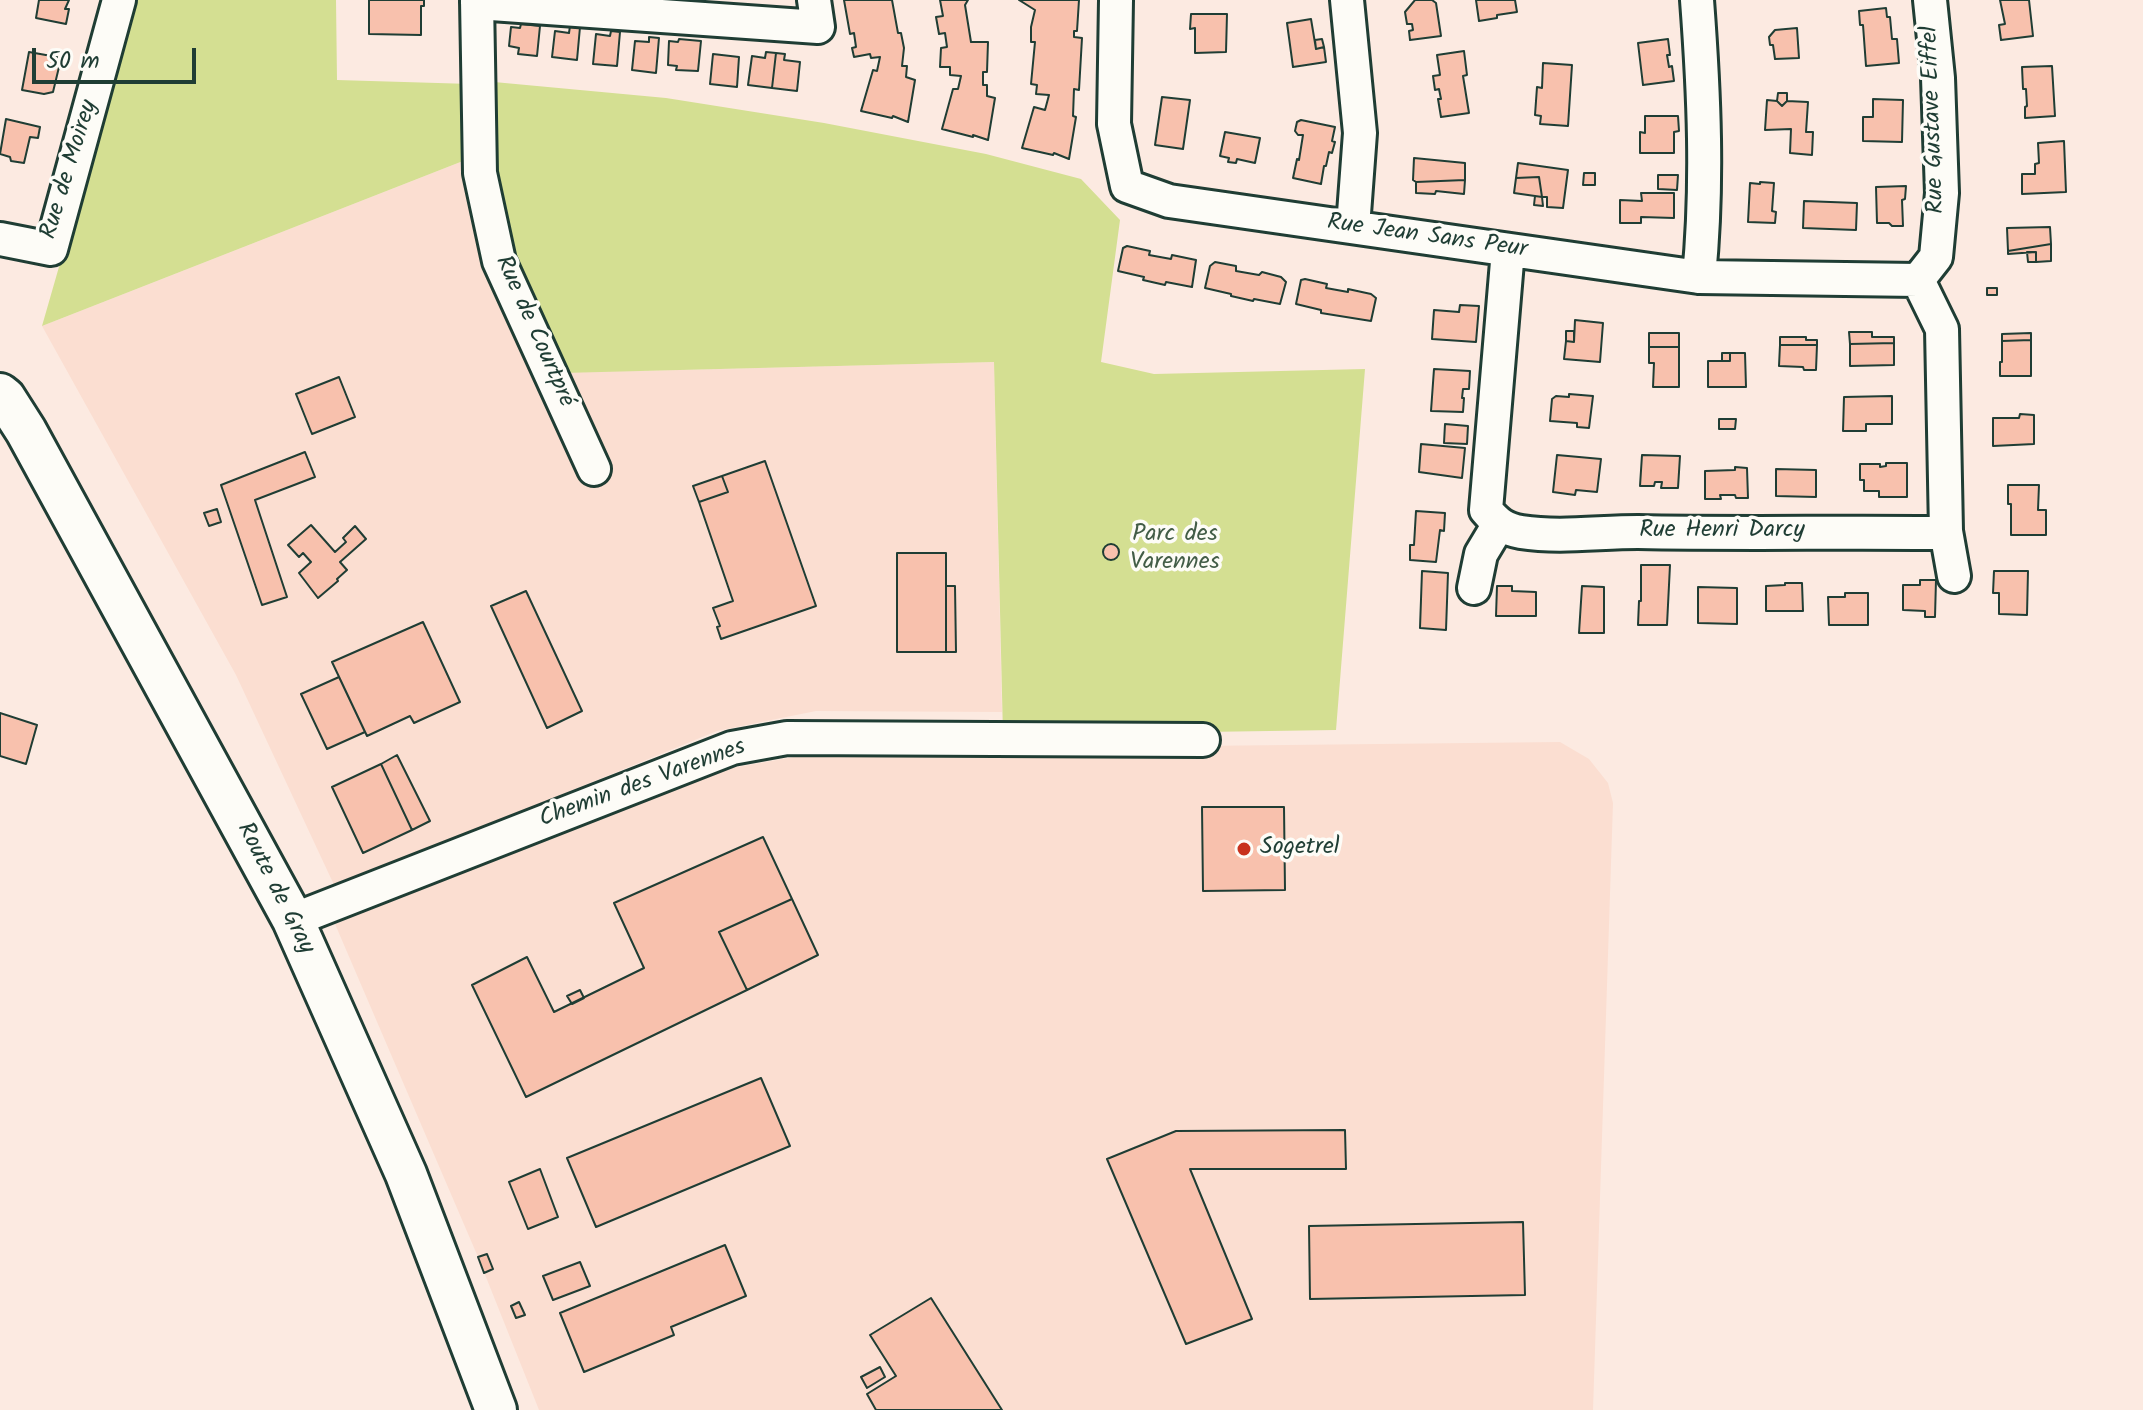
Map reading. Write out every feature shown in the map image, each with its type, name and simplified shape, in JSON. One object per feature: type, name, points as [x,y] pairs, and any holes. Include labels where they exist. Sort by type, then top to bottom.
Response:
[{"type":"main road","name":"Route de Gray","points":[[0,394],[26,431],[293,920],[406,1174],[496,1410]]},
{"type":"street","name":"Rue de Moirey","points":[[0,239],[51,249],[119,0]]},
{"type":"street","points":[[477,1],[587,5],[818,27],[814,0]]},
{"type":"street","name":"Rue Jean Sans Peur","points":[[1116,0],[1114,124],[1127,186],[1169,201],[1699,277],[1918,280]]},
{"type":"street","points":[[1347,0],[1360,133],[1353,227]]},
{"type":"street","points":[[1697,0],[1704,96],[1699,277]]},
{"type":"street","name":"Rue Gustave Eiffel","points":[[1918,280],[1936,257],[1942,193],[1938,78],[1930,0]]},
{"type":"street","name":"Rue de Courtpré","points":[[477,1],[480,173],[499,261],[594,469]]},
{"type":"street","points":[[1474,588],[1481,554],[1499,524],[1486,510],[1508,250]]},
{"type":"street","points":[[1918,280],[1942,329],[1946,531],[1954,576]]},
{"type":"street","name":"Rue Henri Darcy","points":[[1499,524],[1520,532],[1569,535],[1946,531]]},
{"type":"street","name":"Chemin des Varennes","points":[[293,920],[732,748],[787,738],[1203,740]]},
{"type":"shaded area","points":[[463,161],[466,182],[637,371],[994,362],[1002,712],[816,711],[717,731],[335,887],[236,675],[42,326]]},
{"type":"shaded area","points":[[1560,742],[1589,759],[1608,783],[1613,803],[1593,1410],[539,1410],[478,1257],[335,924],[721,770],[833,750]]},
{"type":"green space","name":"Parc des Varennes","points":[[131,0],[336,0],[337,80],[494,82],[666,98],[824,123],[986,154],[1081,179],[1120,220],[1101,362],[1154,374],[1365,369],[1336,730],[1003,735],[994,362],[562,373],[510,259],[486,160],[463,161],[42,326],[96,138]]},
{"type":"building","points":[[39,0],[69,0],[65,9],[69,9],[66,24],[36,18]]},
{"type":"building","points":[[369,0],[424,0],[424,6],[421,6],[421,35],[369,34]]},
{"type":"building","points":[[844,0],[892,0],[904,48],[902,66],[907,66],[906,77],[915,80],[908,122],[893,116],[861,111],[880,57],[871,58],[870,54],[854,57],[854,33],[850,34]]},
{"type":"building","points":[[940,0],[968,0],[965,5],[971,42],[988,42],[987,72],[983,72],[983,85],[987,85],[987,96],[995,98],[988,140],[942,129],[953,89],[958,89],[961,76],[950,75],[950,67],[940,67],[941,48],[947,47],[945,33],[939,34],[936,17],[943,16]]},
{"type":"building","points":[[1019,0],[1079,0],[1074,37],[1082,38],[1079,90],[1074,89],[1073,116],[1076,117],[1069,159],[1054,153],[1022,148],[1034,107],[1045,110],[1049,95],[1036,94],[1037,85],[1031,84],[1035,42],[1031,42],[1031,27],[1035,10]]},
{"type":"building","points":[[1415,0],[1432,0],[1436,3],[1441,36],[1410,40],[1412,24],[1407,24],[1405,12]]},
{"type":"building","points":[[1476,0],[1515,0],[1517,12],[1479,21]]},
{"type":"building","points":[[2000,0],[2029,0],[2033,36],[2001,40],[1999,25],[2005,24]]},
{"type":"building","points":[[1886,8],[1892,39],[1897,39],[1899,63],[1866,66],[1859,11]]},
{"type":"building","points":[[1191,14],[1227,14],[1226,52],[1195,53],[1195,28],[1190,29]]},
{"type":"building","points":[[1311,19],[1316,49],[1324,47],[1326,62],[1293,67],[1287,23]]},
{"type":"building","points":[[521,24],[540,26],[537,56],[518,54],[519,48],[509,46],[511,27],[520,28]]},
{"type":"building","points":[[570,26],[580,27],[577,60],[552,57],[555,31],[569,33]]},
{"type":"building","points":[[1797,28],[1799,58],[1775,59],[1769,37],[1775,30]]},
{"type":"building","points":[[611,31],[620,32],[617,66],[593,64],[596,34],[610,36]]},
{"type":"building","points":[[649,37],[659,38],[656,73],[632,70],[635,41],[649,42]]},
{"type":"building","points":[[679,39],[701,41],[698,71],[676,70],[677,66],[668,65],[669,41],[678,42]]},
{"type":"building","points":[[1322,39],[1324,47],[1316,49],[1315,40]]},
{"type":"building","points":[[1668,39],[1670,55],[1667,55],[1674,81],[1643,85],[1638,43]]},
{"type":"building","points":[[1464,51],[1467,75],[1463,76],[1469,113],[1441,117],[1438,99],[1441,99],[1439,89],[1435,90],[1433,76],[1440,75],[1437,55]]},
{"type":"building","points":[[29,52],[57,57],[56,66],[59,67],[53,92],[44,94],[22,90]]},
{"type":"building","points":[[766,52],[776,53],[772,88],[748,85],[752,56],[765,58]]},
{"type":"building","points":[[776,53],[785,54],[784,60],[800,62],[797,91],[772,88]]},
{"type":"building","points":[[713,54],[739,57],[737,87],[710,84]]},
{"type":"building","points":[[1543,63],[1572,65],[1568,126],[1540,124],[1541,116],[1535,115],[1537,87],[1542,88]]},
{"type":"building","points":[[2052,66],[2055,116],[2025,118],[2026,89],[2023,89],[2022,67]]},
{"type":"building","points":[[1778,93],[1787,93],[1787,101],[1782,106],[1777,101]]},
{"type":"building","points":[[1162,97],[1190,100],[1183,149],[1155,145]]},
{"type":"building","points":[[1873,99],[1903,100],[1902,142],[1863,141],[1863,117],[1873,117]]},
{"type":"building","points":[[1767,100],[1777,101],[1782,106],[1787,101],[1808,102],[1806,132],[1813,132],[1812,155],[1790,153],[1791,129],[1765,130]]},
{"type":"building","points":[[1645,116],[1678,116],[1679,131],[1674,132],[1674,153],[1640,153],[1640,132],[1645,133]]},
{"type":"building","points":[[6,119],[40,127],[38,138],[30,137],[24,163],[11,161],[10,157],[0,154]]},
{"type":"building","points":[[1301,120],[1335,127],[1332,141],[1335,142],[1324,166],[1321,184],[1293,178],[1303,135],[1295,131],[1297,122]]},
{"type":"building","points":[[1225,132],[1260,138],[1255,163],[1237,159],[1236,163],[1228,162],[1229,158],[1220,156]]},
{"type":"building","points":[[2064,141],[2066,192],[2022,194],[2022,174],[2035,174],[2035,164],[2039,163],[2038,143]]},
{"type":"building","points":[[1414,158],[1465,163],[1465,180],[1416,182],[1413,180]]},
{"type":"building","points":[[1518,163],[1568,170],[1563,208],[1547,207],[1547,197],[1542,197],[1539,177],[1516,178]]},
{"type":"building","points":[[1584,173],[1595,173],[1595,185],[1583,185]]},
{"type":"building","points":[[1658,175],[1678,175],[1677,190],[1658,189]]},
{"type":"building","points":[[1539,177],[1542,197],[1514,193],[1516,178]]},
{"type":"building","points":[[1465,180],[1464,194],[1436,191],[1435,194],[1416,193],[1416,182]]},
{"type":"building","points":[[1750,183],[1774,183],[1772,211],[1776,212],[1775,223],[1748,222]]},
{"type":"building","points":[[1906,186],[1905,199],[1902,200],[1903,226],[1877,223],[1876,187]]},
{"type":"building","points":[[1641,193],[1674,193],[1674,218],[1641,217],[1641,223],[1620,223],[1620,200],[1642,201]]},
{"type":"building","points":[[1535,196],[1542,197],[1543,206],[1534,205]]},
{"type":"building","points":[[1804,201],[1857,203],[1856,230],[1803,228]]},
{"type":"building","points":[[2050,227],[2051,244],[2008,251],[2007,228]]},
{"type":"building","points":[[2051,244],[2051,261],[2036,262],[2036,252],[2008,254],[2008,251]]},
{"type":"building","points":[[1127,246],[1150,251],[1149,255],[1171,259],[1172,255],[1196,260],[1192,287],[1166,282],[1165,285],[1118,271],[1123,248]]},
{"type":"building","points":[[2027,252],[2036,252],[2036,262],[2028,262]]},
{"type":"building","points":[[1215,262],[1236,266],[1236,271],[1259,275],[1262,272],[1281,277],[1286,282],[1280,304],[1253,301],[1205,288],[1210,266]]},
{"type":"building","points":[[1301,280],[1327,284],[1326,288],[1371,294],[1376,298],[1371,321],[1321,313],[1321,310],[1296,304]]},
{"type":"building","points":[[1987,288],[1997,288],[1997,295],[1987,295]]},
{"type":"building","points":[[1460,305],[1479,306],[1476,342],[1432,339],[1434,310],[1459,312]]},
{"type":"building","points":[[1575,320],[1603,323],[1600,362],[1564,359],[1566,341],[1574,342]]},
{"type":"building","points":[[1566,331],[1574,331],[1574,342],[1566,341]]},
{"type":"building","points":[[1849,332],[1872,332],[1872,337],[1894,337],[1894,343],[1850,344]]},
{"type":"building","points":[[1649,333],[1679,333],[1679,347],[1649,347]]},
{"type":"building","points":[[2031,333],[2031,340],[2002,341],[2002,334]]},
{"type":"building","points":[[1780,337],[1806,337],[1806,340],[1817,340],[1817,345],[1780,345]]},
{"type":"building","points":[[2031,340],[2031,376],[2000,376],[2002,341]]},
{"type":"building","points":[[1894,343],[1894,365],[1850,366],[1850,344]]},
{"type":"building","points":[[1780,345],[1817,345],[1816,370],[1779,366]]},
{"type":"building","points":[[1649,347],[1679,347],[1679,387],[1653,387],[1654,363],[1649,363]]},
{"type":"building","points":[[1722,353],[1730,353],[1730,361],[1722,361]]},
{"type":"building","points":[[1730,353],[1745,353],[1746,387],[1708,387],[1708,361],[1730,361]]},
{"type":"building","points":[[1434,369],[1470,371],[1469,389],[1463,389],[1463,412],[1431,411]]},
{"type":"building","points":[[339,377],[355,417],[312,434],[296,394]]},
{"type":"building","points":[[1569,394],[1593,396],[1589,428],[1577,427],[1577,423],[1550,421],[1552,399],[1556,396],[1569,397]]},
{"type":"building","points":[[1892,396],[1892,424],[1866,424],[1866,431],[1843,431],[1844,397]]},
{"type":"building","points":[[2020,414],[2034,415],[2034,444],[1993,446],[1993,418],[2019,418]]},
{"type":"building","points":[[1719,419],[1736,419],[1735,429],[1719,429]]},
{"type":"building","points":[[1445,424],[1468,426],[1467,444],[1444,443]]},
{"type":"building","points":[[1421,444],[1465,448],[1462,478],[1419,472]]},
{"type":"building","points":[[305,452],[315,477],[255,500],[287,597],[262,605],[221,485]]},
{"type":"building","points":[[1557,455],[1601,459],[1597,492],[1576,490],[1575,495],[1553,492]]},
{"type":"building","points":[[1642,455],[1680,456],[1678,488],[1661,488],[1662,482],[1655,482],[1654,486],[1640,486]]},
{"type":"building","points":[[765,461],[816,606],[721,639],[713,608],[733,601],[699,502],[728,492],[722,476]]},
{"type":"building","points":[[1886,463],[1907,463],[1907,497],[1879,497],[1879,491],[1864,491],[1860,464],[1880,464],[1880,467],[1886,466]]},
{"type":"building","points":[[1735,467],[1747,468],[1748,498],[1720,495],[1721,499],[1705,499],[1705,471],[1735,470]]},
{"type":"building","points":[[1776,469],[1816,470],[1816,497],[1776,496]]},
{"type":"building","points":[[722,476],[728,492],[699,502],[693,486]]},
{"type":"building","points":[[2008,485],[2039,485],[2038,510],[2046,510],[2046,535],[2011,535]]},
{"type":"building","points":[[217,509],[221,522],[209,526],[204,513]]},
{"type":"building","points":[[1416,511],[1445,513],[1436,562],[1410,560]]},
{"type":"building","points":[[311,525],[335,552],[346,542],[343,538],[355,526],[366,539],[340,562],[347,570],[318,598],[299,573],[311,562],[303,553],[299,557],[288,545]]},
{"type":"building","points":[[1111,544],[1119,552],[1111,560],[1103,552]]},
{"type":"building","points":[[897,553],[946,553],[946,652],[897,652]]},
{"type":"building","points":[[1641,565],[1670,565],[1667,625],[1638,625]]},
{"type":"building","points":[[1422,571],[1448,573],[1446,630],[1420,628]]},
{"type":"building","points":[[1994,571],[2028,571],[2027,615],[1999,614],[1999,593],[1993,593]]},
{"type":"building","points":[[1920,580],[1936,580],[1935,617],[1925,617],[1925,611],[1903,610],[1903,585],[1920,585]]},
{"type":"building","points":[[1802,583],[1803,611],[1766,611],[1766,586]]},
{"type":"building","points":[[946,586],[955,586],[956,652],[946,652]]},
{"type":"building","points":[[1497,586],[1512,586],[1512,591],[1536,592],[1536,616],[1496,616]]},
{"type":"building","points":[[1582,586],[1604,587],[1604,633],[1579,633]]},
{"type":"building","points":[[1698,587],[1737,588],[1737,624],[1698,623]]},
{"type":"building","points":[[526,591],[582,711],[547,728],[491,606]]},
{"type":"building","points":[[1845,593],[1868,593],[1868,625],[1829,625],[1828,597],[1845,597]]},
{"type":"building","points":[[423,622],[460,702],[414,723],[410,716],[367,736],[332,662]]},
{"type":"building","points":[[339,677],[365,732],[327,749],[301,694]]},
{"type":"building","points":[[0,713],[37,725],[26,764],[0,756]]},
{"type":"building","points":[[397,755],[430,821],[412,830],[381,764]]},
{"type":"building","points":[[381,764],[412,830],[363,853],[332,787]]},
{"type":"building","name":"Sogetrel","points":[[1202,807],[1284,807],[1285,890],[1203,891]]},
{"type":"building","points":[[763,837],[792,899],[719,932],[747,990],[526,1097],[472,985],[527,957],[554,1012],[644,968],[614,903]]},
{"type":"building","points":[[792,899],[818,955],[747,990],[719,932]]},
{"type":"building","points":[[580,990],[584,998],[572,1004],[567,996]]},
{"type":"building","points":[[761,1078],[790,1146],[596,1227],[567,1158]]},
{"type":"building","points":[[1345,1130],[1346,1169],[1190,1169],[1252,1319],[1186,1344],[1107,1159],[1176,1131]]},
{"type":"building","points":[[540,1169],[558,1217],[528,1229],[509,1182]]},
{"type":"building","points":[[1523,1222],[1525,1295],[1310,1299],[1309,1226]]},
{"type":"building","points":[[725,1245],[746,1296],[671,1327],[674,1335],[584,1372],[560,1313]]},
{"type":"building","points":[[487,1254],[493,1269],[484,1273],[478,1257]]},
{"type":"building","points":[[580,1262],[590,1286],[553,1300],[543,1276]]},
{"type":"building","points":[[931,1298],[1002,1410],[876,1410],[867,1394],[896,1376],[870,1335]]},
{"type":"building","points":[[519,1302],[525,1315],[516,1318],[511,1306]]},
{"type":"building","points":[[880,1367],[885,1377],[867,1388],[861,1377]]},
{"type":"place","name":"Sogetrel","points":[[1244,849]]}]
